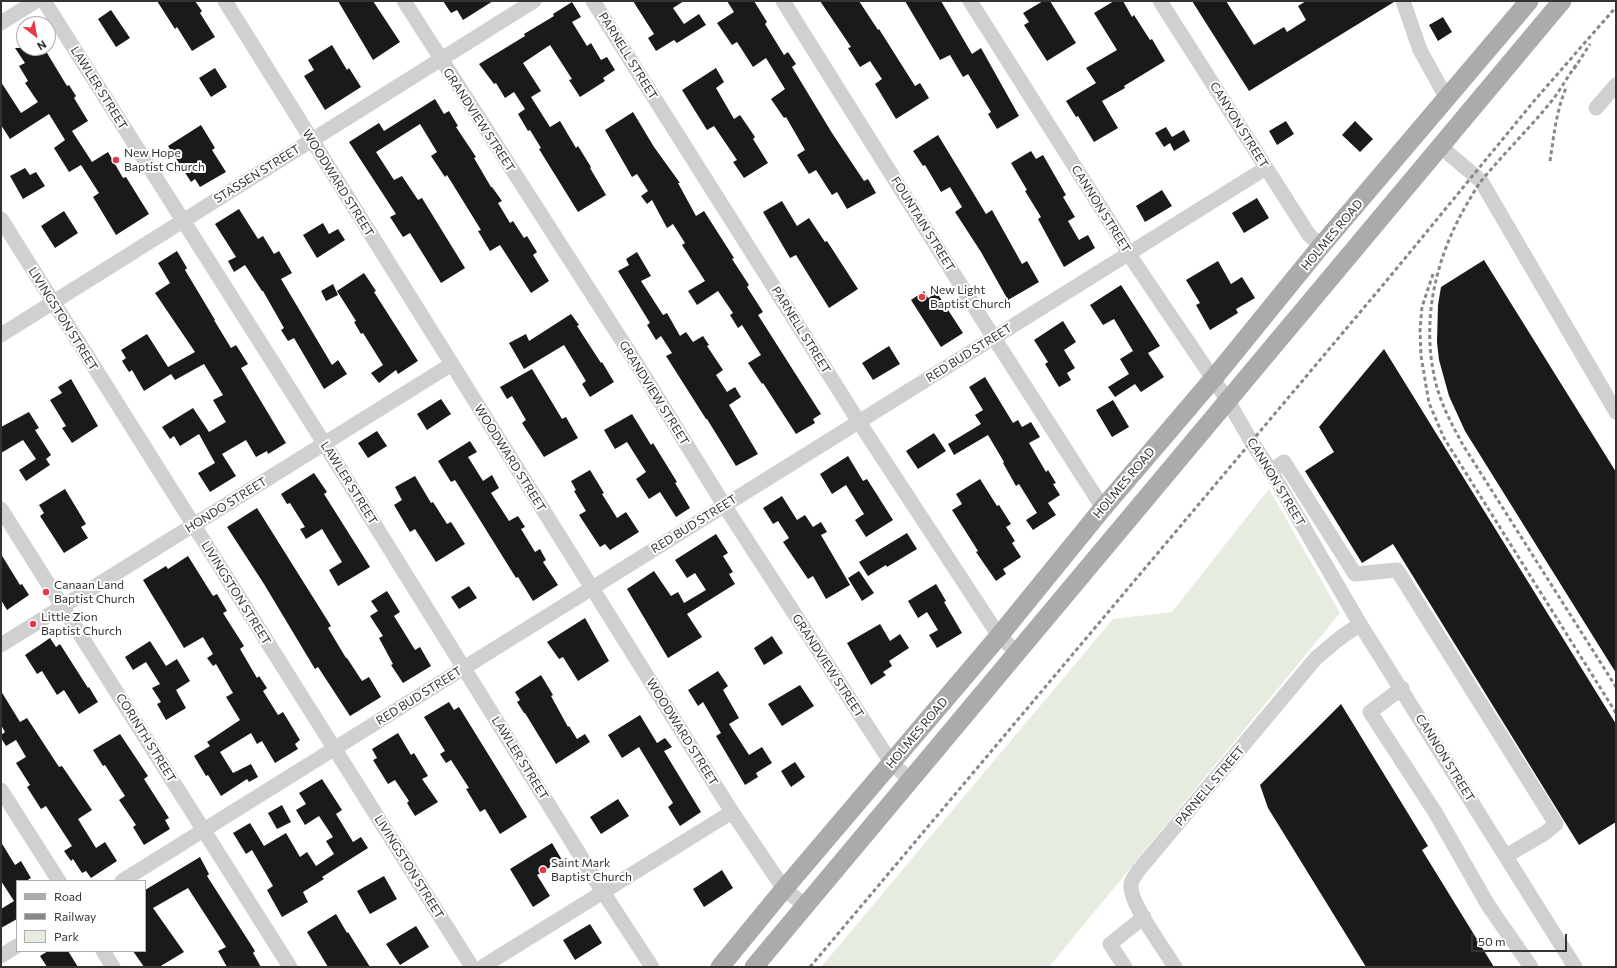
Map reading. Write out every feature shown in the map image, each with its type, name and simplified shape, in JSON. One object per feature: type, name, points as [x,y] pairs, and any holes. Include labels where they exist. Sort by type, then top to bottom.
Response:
[{"type":"main road","name":"HOLMES ROAD","points":[[720,967],[784,889],[892,764],[1103,508],[1529,1]]},
{"type":"main road","name":"HOLMES ROAD","points":[[754,967],[1441,147],[1559,2]]},
{"type":"main road","points":[[1441,147],[1447,99]]},
{"type":"street","points":[[1,23],[36,1]]},
{"type":"street","name":"LAWLER STREET","points":[[44,1],[324,443],[603,892],[652,967]]},
{"type":"street","name":"WOODWARD STREET","points":[[225,1],[732,812],[784,889],[805,905]]},
{"type":"street","name":"GRANDVIEW STREET","points":[[404,1],[635,361],[724,505],[892,764],[910,779]]},
{"type":"street","name":"STASSEN STREET","points":[[1,334],[534,1]]},
{"type":"street","name":"PARNELL STREET","points":[[593,1],[859,422],[999,636],[1017,652]]},
{"type":"street","name":"FOUNTAIN STREET","points":[[783,1],[987,327],[1103,508]]},
{"type":"street","name":"CANNON STREET","points":[[970,1],[1114,228],[1128,253],[1228,401],[1251,441],[1271,471],[1360,624],[1402,688],[1575,967]]},
{"type":"street","name":"CANYON STREET","points":[[1160,1],[1309,235],[1322,246]]},
{"type":"street","points":[[1404,1],[1420,50],[1447,99]]},
{"type":"street","points":[[1596,108],[1616,85]]},
{"type":"street","points":[[1441,147],[1481,181],[1616,412]]},
{"type":"street","name":"RED BUD STREET","points":[[124,880],[1266,168]]},
{"type":"street","name":"LIVINGSTON STREET","points":[[1,219],[472,967]]},
{"type":"street","name":"HONDO STREET","points":[[1,645],[452,364]]},
{"type":"street","points":[[1271,471],[1284,462],[1355,574],[1397,570],[1556,824],[1506,856]]},
{"type":"street","name":"CORINTH STREET","points":[[1,509],[290,967]]},
{"type":"street","name":"PARNELL STREET","points":[[1175,967],[1144,917],[1132,894],[1131,884],[1138,871],[1316,658],[1360,624]]},
{"type":"street","points":[[1402,688],[1370,712],[1435,812],[1488,905],[1531,967]]},
{"type":"street","points":[[1,790],[58,880]]},
{"type":"street","points":[[482,967],[732,812]]},
{"type":"street","points":[[1119,965],[1110,944],[1144,917]]},
{"type":"street","points":[[1,956],[16,947]]},
{"type":"street","points":[[104,952],[113,967]]},
{"type":"green space","points":[[1269,489],[1340,613],[1049,967],[821,967],[1113,619],[1172,612]]},
{"type":"building","points":[[157,1],[195,1],[202,11],[200,13],[215,37],[192,51],[177,27],[175,29]]},
{"type":"building","points":[[338,1],[373,1],[400,42],[373,60]]},
{"type":"building","points":[[443,1],[493,1],[463,20],[457,10],[451,13]]},
{"type":"building","points":[[633,1],[684,1],[673,8],[684,24],[699,14],[706,25],[677,43],[674,40],[656,51],[648,38],[654,34]]},
{"type":"building","points":[[727,1],[754,1],[767,22],[765,24],[784,55],[788,52],[796,64],[792,67],[832,133],[864,181],[868,179],[876,193],[847,209],[837,192],[832,195],[816,170],[809,174],[797,155],[805,150],[786,117],[784,118],[771,99],[785,89],[766,58],[753,67],[737,42],[732,45],[717,23],[734,12]]},
{"type":"building","points":[[820,1],[859,1],[878,30],[879,29],[915,86],[920,83],[929,98],[896,119],[875,84],[882,79],[870,61],[860,67],[848,48],[851,47]]},
{"type":"building","points":[[905,1],[941,1],[972,54],[981,48],[1019,116],[997,129],[988,114],[991,112],[968,74],[963,77],[950,55],[940,60]]},
{"type":"building","points":[[1043,1],[1050,1],[1076,43],[1047,61],[1024,25],[1029,22],[1023,13]]},
{"type":"building","points":[[1114,1],[1123,1],[1132,17],[1134,15],[1150,40],[1152,39],[1165,61],[1124,86],[1125,88],[1102,101],[1118,128],[1094,142],[1078,116],[1076,117],[1066,101],[1096,83],[1086,68],[1117,50],[1094,13]]},
{"type":"building","points":[[1192,1],[1226,1],[1254,45],[1284,27],[1287,32],[1306,20],[1298,6],[1306,1],[1394,2],[1249,91]]},
{"type":"building","points":[[572,2],[581,17],[572,22],[587,46],[591,43],[601,60],[607,57],[615,70],[603,78],[605,81],[580,97],[569,80],[572,79],[550,45],[523,63],[541,91],[531,97],[550,127],[560,121],[576,148],[578,146],[606,195],[578,212],[539,149],[541,148],[530,130],[528,131],[518,114],[525,109],[514,92],[505,98],[496,83],[494,84],[479,64],[525,36],[524,34],[554,16],[553,14]]},
{"type":"building","points":[[111,10],[130,38],[116,47],[98,19]]},
{"type":"building","points":[[1443,17],[1452,32],[1438,41],[1429,25]]},
{"type":"building","points":[[332,45],[347,70],[349,68],[361,87],[325,110],[304,76],[314,70],[308,60]]},
{"type":"building","points":[[20,56],[49,56],[67,86],[69,85],[76,96],[74,98],[88,121],[72,131],[92,162],[108,152],[123,178],[126,177],[149,214],[116,235],[93,197],[99,193],[81,165],[69,172],[54,148],[65,140],[49,114],[10,139],[1,125],[1,82],[21,113],[38,102],[25,83],[28,81],[19,66],[25,63]]},
{"type":"building","points":[[215,68],[227,87],[211,97],[199,78]]},
{"type":"building","points":[[716,68],[724,82],[716,88],[734,119],[740,115],[755,137],[753,139],[768,163],[744,178],[733,162],[737,160],[714,126],[707,130],[682,90]]},
{"type":"building","points":[[435,99],[444,114],[449,111],[458,126],[456,127],[476,157],[474,158],[491,187],[502,201],[498,203],[510,223],[513,221],[524,238],[527,236],[537,252],[533,255],[549,281],[531,293],[500,245],[490,251],[478,231],[481,230],[447,175],[445,177],[431,156],[437,152],[420,124],[376,152],[394,180],[402,176],[418,200],[422,198],[465,268],[441,283],[410,233],[403,237],[390,217],[396,214],[349,142],[379,123],[384,131]]},
{"type":"building","points":[[633,112],[654,147],[680,183],[678,183],[696,216],[704,211],[734,258],[732,259],[749,285],[747,287],[763,312],[758,315],[821,414],[813,419],[815,423],[796,434],[763,383],[762,384],[748,363],[761,355],[742,325],[738,328],[730,315],[733,313],[718,291],[697,305],[688,291],[705,281],[682,245],[685,243],[673,224],[667,228],[652,200],[647,204],[641,196],[648,191],[637,174],[632,177],[605,130]]},
{"type":"building","points":[[1286,121],[1294,134],[1277,145],[1269,131]]},
{"type":"building","points":[[1355,121],[1373,139],[1360,152],[1342,135]]},
{"type":"building","points":[[201,125],[215,148],[212,150],[226,172],[200,187],[195,179],[191,182],[168,146]]},
{"type":"building","points":[[1166,127],[1172,137],[1184,130],[1190,141],[1174,151],[1170,143],[1164,147],[1155,133]]},
{"type":"building","points":[[938,135],[986,214],[992,210],[1022,264],[1027,261],[1039,282],[1008,300],[981,252],[955,212],[962,207],[950,187],[941,192],[925,165],[923,166],[913,151]]},
{"type":"building","points":[[1031,151],[1036,159],[1043,155],[1066,195],[1063,197],[1075,217],[1068,221],[1079,240],[1088,235],[1095,248],[1064,267],[1038,219],[1041,217],[1025,191],[1027,190],[1011,163]]},
{"type":"building","points":[[25,168],[30,175],[36,172],[45,186],[23,199],[10,176]]},
{"type":"building","points":[[1162,190],[1172,206],[1145,222],[1136,206]]},
{"type":"building","points":[[1257,198],[1269,218],[1244,233],[1232,213]]},
{"type":"building","points":[[782,201],[797,226],[809,218],[825,242],[827,241],[858,289],[829,308],[796,255],[790,258],[763,212]]},
{"type":"building","points":[[239,209],[258,239],[263,236],[274,254],[279,251],[292,273],[281,279],[332,365],[338,360],[347,374],[324,389],[294,338],[288,341],[281,330],[284,328],[263,291],[245,265],[234,272],[228,261],[236,257],[215,224]]},
{"type":"building","points":[[64,211],[78,233],[55,248],[41,226]]},
{"type":"building","points":[[323,223],[329,234],[338,229],[345,240],[317,258],[303,235]]},
{"type":"building","points":[[177,251],[187,268],[185,270],[231,348],[236,345],[248,364],[241,368],[286,443],[268,454],[267,451],[256,457],[246,440],[222,454],[236,476],[210,492],[198,473],[215,463],[199,434],[180,446],[174,436],[170,439],[162,427],[193,408],[209,432],[226,422],[213,400],[223,395],[204,364],[175,380],[171,374],[144,391],[132,370],[129,372],[122,361],[126,358],[121,350],[147,334],[168,367],[195,352],[155,293],[170,283],[158,263]]},
{"type":"building","points":[[637,252],[651,276],[641,281],[663,315],[667,313],[680,336],[686,332],[693,342],[703,336],[709,345],[707,346],[723,370],[716,375],[727,392],[735,387],[741,397],[729,405],[758,454],[736,466],[666,356],[672,353],[661,336],[656,340],[647,325],[650,323],[618,271],[629,265],[626,259]]},
{"type":"building","points":[[1484,260],[1616,472],[1616,673],[1465,431],[1449,396],[1439,360],[1437,342],[1438,305],[1441,287]]},
{"type":"building","points":[[1218,261],[1231,284],[1242,277],[1255,298],[1236,309],[1238,313],[1210,330],[1196,305],[1200,303],[1186,280]]},
{"type":"building","points":[[364,273],[376,291],[374,292],[418,361],[398,374],[396,370],[379,383],[371,373],[383,365],[363,333],[361,334],[354,322],[356,321],[337,291]]},
{"type":"building","points":[[333,284],[338,295],[326,301],[321,291]]},
{"type":"building","points":[[1121,285],[1160,346],[1148,353],[1164,377],[1141,392],[1135,384],[1115,397],[1108,387],[1129,374],[1120,359],[1133,351],[1114,319],[1103,325],[1090,305]]},
{"type":"building","points":[[924,291],[928,298],[937,293],[963,333],[941,347],[911,300]]},
{"type":"building","points":[[571,314],[579,325],[577,326],[614,382],[590,397],[582,384],[586,381],[564,345],[524,369],[509,343],[526,334],[529,341]]},
{"type":"building","points":[[1063,321],[1076,342],[1064,350],[1075,368],[1067,373],[1071,380],[1059,387],[1045,364],[1048,362],[1034,340]]},
{"type":"building","points":[[889,346],[900,364],[873,380],[862,363]]},
{"type":"building","points":[[1384,349],[1616,724],[1616,822],[1579,845],[1393,544],[1362,563],[1305,471],[1334,452],[1319,427]]},
{"type":"building","points":[[532,369],[562,419],[566,417],[578,438],[544,457],[522,423],[526,420],[512,396],[507,399],[500,387]]},
{"type":"building","points":[[985,377],[1013,423],[1018,420],[1022,427],[1031,422],[1040,437],[1029,443],[1046,472],[1048,470],[1056,483],[1053,484],[1060,495],[1048,503],[1056,515],[1033,530],[1026,520],[1037,513],[1019,484],[1016,486],[988,435],[954,455],[948,444],[981,424],[975,415],[983,410],[969,387]]},
{"type":"building","points":[[71,379],[98,426],[72,443],[62,428],[66,426],[50,400],[62,393],[58,387]]},
{"type":"building","points":[[441,399],[451,414],[427,430],[417,414]]},
{"type":"building","points":[[1113,400],[1129,427],[1112,437],[1096,410]]},
{"type":"building","points":[[29,412],[39,428],[35,430],[51,455],[46,459],[50,465],[26,481],[19,470],[36,459],[23,440],[1,453],[1,427]]},
{"type":"building","points":[[632,414],[651,445],[653,443],[677,482],[675,483],[690,508],[676,517],[660,492],[649,499],[636,479],[646,472],[627,442],[615,449],[604,430]]},
{"type":"building","points":[[377,431],[387,446],[368,458],[358,443]]},
{"type":"building","points":[[934,433],[946,451],[918,469],[906,451]]},
{"type":"building","points":[[470,441],[477,452],[468,457],[483,481],[492,475],[499,488],[491,493],[509,521],[518,516],[525,527],[521,529],[535,552],[540,549],[546,560],[543,562],[558,585],[533,601],[518,577],[516,578],[455,480],[451,482],[438,461]]},
{"type":"building","points":[[848,456],[863,481],[867,479],[893,520],[866,537],[855,520],[864,514],[846,485],[832,494],[820,474]]},
{"type":"building","points":[[590,470],[604,493],[602,494],[617,518],[626,512],[639,532],[610,550],[605,544],[600,547],[579,515],[586,511],[574,491],[576,490],[571,481]]},
{"type":"building","points":[[314,473],[327,492],[324,494],[370,567],[338,586],[329,570],[342,562],[322,529],[306,539],[300,529],[305,527],[290,503],[287,504],[281,494]]},
{"type":"building","points":[[415,476],[431,503],[433,502],[447,524],[451,522],[465,544],[436,562],[415,529],[410,532],[394,505],[402,500],[395,487]]},
{"type":"building","points":[[980,479],[997,506],[999,505],[1011,524],[1006,527],[1015,541],[1012,543],[1021,557],[1003,569],[1006,574],[996,581],[976,552],[978,551],[952,510],[962,504],[956,494]]},
{"type":"building","points":[[65,489],[86,524],[81,527],[88,538],[64,553],[40,516],[44,513],[39,505]]},
{"type":"building","points":[[782,496],[797,520],[805,515],[813,527],[821,522],[827,532],[821,535],[850,585],[826,599],[813,576],[808,579],[783,542],[789,538],[778,521],[773,524],[763,508]]},
{"type":"building","points":[[257,508],[331,626],[328,628],[346,658],[362,681],[369,677],[381,697],[350,716],[318,667],[315,669],[264,584],[227,527]]},
{"type":"building","points":[[907,533],[917,549],[887,567],[886,565],[868,576],[859,562]]},
{"type":"building","points":[[716,534],[728,553],[723,556],[733,572],[729,574],[735,584],[687,614],[702,637],[668,658],[627,589],[654,571],[671,596],[678,592],[684,603],[706,590],[695,573],[687,578],[675,560]]},
{"type":"building","points":[[1,554],[20,585],[22,584],[29,595],[7,610],[1,600]]},
{"type":"building","points":[[188,556],[213,596],[217,594],[227,611],[223,613],[244,646],[240,649],[257,678],[259,676],[267,688],[263,691],[278,715],[283,712],[300,740],[295,744],[298,749],[275,763],[262,741],[257,744],[251,733],[220,752],[233,773],[251,764],[258,777],[249,782],[247,779],[221,796],[208,775],[206,776],[194,756],[210,746],[207,742],[240,720],[226,697],[233,693],[216,664],[213,666],[207,658],[213,654],[203,637],[184,648],[143,580],[166,566],[168,569]]},
{"type":"building","points":[[859,571],[874,593],[862,601],[848,578]]},
{"type":"building","points":[[936,584],[946,601],[944,602],[962,633],[937,648],[929,635],[938,630],[927,612],[918,618],[908,601]]},
{"type":"building","points":[[469,586],[477,598],[459,609],[451,597]]},
{"type":"building","points":[[387,591],[400,612],[394,616],[415,650],[420,647],[431,666],[403,683],[391,665],[393,664],[379,638],[383,636],[370,616],[378,611],[371,601]]},
{"type":"building","points":[[585,618],[609,661],[578,681],[563,657],[559,659],[547,642]]},
{"type":"building","points":[[880,624],[890,641],[900,634],[909,648],[889,661],[892,666],[883,672],[886,675],[871,685],[847,643]]},
{"type":"building","points":[[772,636],[783,653],[764,665],[754,648]]},
{"type":"building","points":[[50,638],[56,647],[60,644],[98,702],[79,714],[64,690],[57,695],[42,671],[37,674],[25,655]]},
{"type":"building","points":[[150,641],[166,666],[177,659],[190,681],[176,690],[186,708],[166,720],[157,704],[161,702],[152,688],[160,684],[146,662],[133,670],[125,657]]},
{"type":"building","points":[[718,671],[728,686],[723,690],[739,718],[729,724],[749,755],[762,747],[772,763],[756,773],[758,777],[745,785],[716,736],[721,733],[703,702],[698,706],[688,690]]},
{"type":"building","points":[[541,675],[553,695],[551,696],[568,727],[569,726],[577,739],[585,734],[590,742],[556,764],[517,702],[520,700],[515,692]]},
{"type":"building","points":[[800,685],[814,706],[782,726],[768,704]]},
{"type":"building","points":[[1,691],[20,722],[27,718],[59,767],[62,766],[92,810],[78,819],[96,848],[105,842],[117,861],[91,878],[86,871],[82,873],[73,859],[71,861],[64,851],[72,846],[46,806],[41,809],[27,787],[30,785],[16,763],[26,757],[16,740],[6,746],[1,738],[1,735],[5,732],[1,725]]},
{"type":"building","points":[[449,702],[454,710],[459,707],[527,817],[500,834],[485,809],[480,812],[466,789],[469,788],[451,760],[446,763],[440,754],[445,751],[424,717]]},
{"type":"building","points":[[1341,704],[1428,846],[1422,850],[1494,967],[1366,967],[1268,808],[1260,785]]},
{"type":"building","points":[[640,715],[657,743],[665,738],[672,747],[664,751],[701,812],[680,826],[668,807],[673,803],[639,747],[622,758],[608,735]]},
{"type":"building","points":[[398,733],[411,755],[414,753],[428,776],[422,779],[438,802],[415,816],[407,803],[409,801],[395,780],[388,784],[373,760],[377,758],[372,749]]},
{"type":"building","points":[[120,734],[148,776],[144,779],[169,818],[165,820],[170,829],[144,845],[133,827],[136,825],[119,800],[125,796],[105,765],[103,766],[93,750]]},
{"type":"building","points":[[795,762],[805,777],[791,787],[781,771]]},
{"type":"building","points":[[322,779],[342,810],[336,814],[353,842],[361,837],[368,848],[322,877],[324,879],[303,892],[308,902],[282,917],[267,890],[273,886],[252,850],[246,854],[233,833],[250,823],[264,846],[286,833],[300,857],[307,852],[316,866],[334,854],[326,841],[333,837],[319,816],[305,825],[296,810],[306,804],[299,793]]},
{"type":"building","points":[[618,799],[629,816],[601,834],[590,817]]},
{"type":"building","points":[[282,805],[291,822],[277,829],[268,813]]},
{"type":"building","points":[[1,842],[15,865],[21,861],[31,878],[28,880],[16,880],[16,920],[1,928],[1,909],[14,901],[1,881]]},
{"type":"building","points":[[552,843],[562,860],[537,875],[550,896],[533,907],[510,869]]},
{"type":"building","points":[[200,857],[209,874],[207,876],[255,951],[253,953],[261,967],[227,967],[218,951],[226,947],[188,888],[153,908],[184,952],[159,967],[144,967],[134,952],[146,952],[146,889]]},
{"type":"building","points":[[722,870],[733,888],[704,907],[693,889]]},
{"type":"building","points":[[384,876],[397,899],[370,914],[357,891]]},
{"type":"building","points":[[336,914],[370,967],[328,967],[307,932]]},
{"type":"building","points":[[590,924],[602,943],[575,960],[563,940]]},
{"type":"building","points":[[416,926],[429,947],[400,965],[386,944]]},
{"type":"building","points":[[46,952],[69,952],[78,967],[47,967],[40,956]]},
{"type":"railway","points":[[810,967],[1388,279],[1534,101],[1616,7]]},
{"type":"railway","points":[[1574,69],[1590,44]]},
{"type":"railway","points":[[1576,65],[1554,98],[1482,180],[1454,228],[1439,268],[1434,289],[1430,332],[1431,354],[1436,385],[1442,403],[1463,445],[1616,687]]},
{"type":"railway","points":[[1550,161],[1558,114],[1567,86]]},
{"type":"railway","points":[[1433,274],[1422,307],[1420,330],[1421,356],[1429,403],[1444,438],[1616,713]]},
{"type":"place","name":"New Hope Baptist Church","points":[[116,160]]},
{"type":"place","name":"New Light Baptist Church","points":[[922,297]]},
{"type":"place","name":"Canaan Land Baptist Church","points":[[46,592]]},
{"type":"place","name":"Little Zion Baptist Church","points":[[33,624]]},
{"type":"place","name":"Saint Mark Baptist Church","points":[[543,870]]}]
